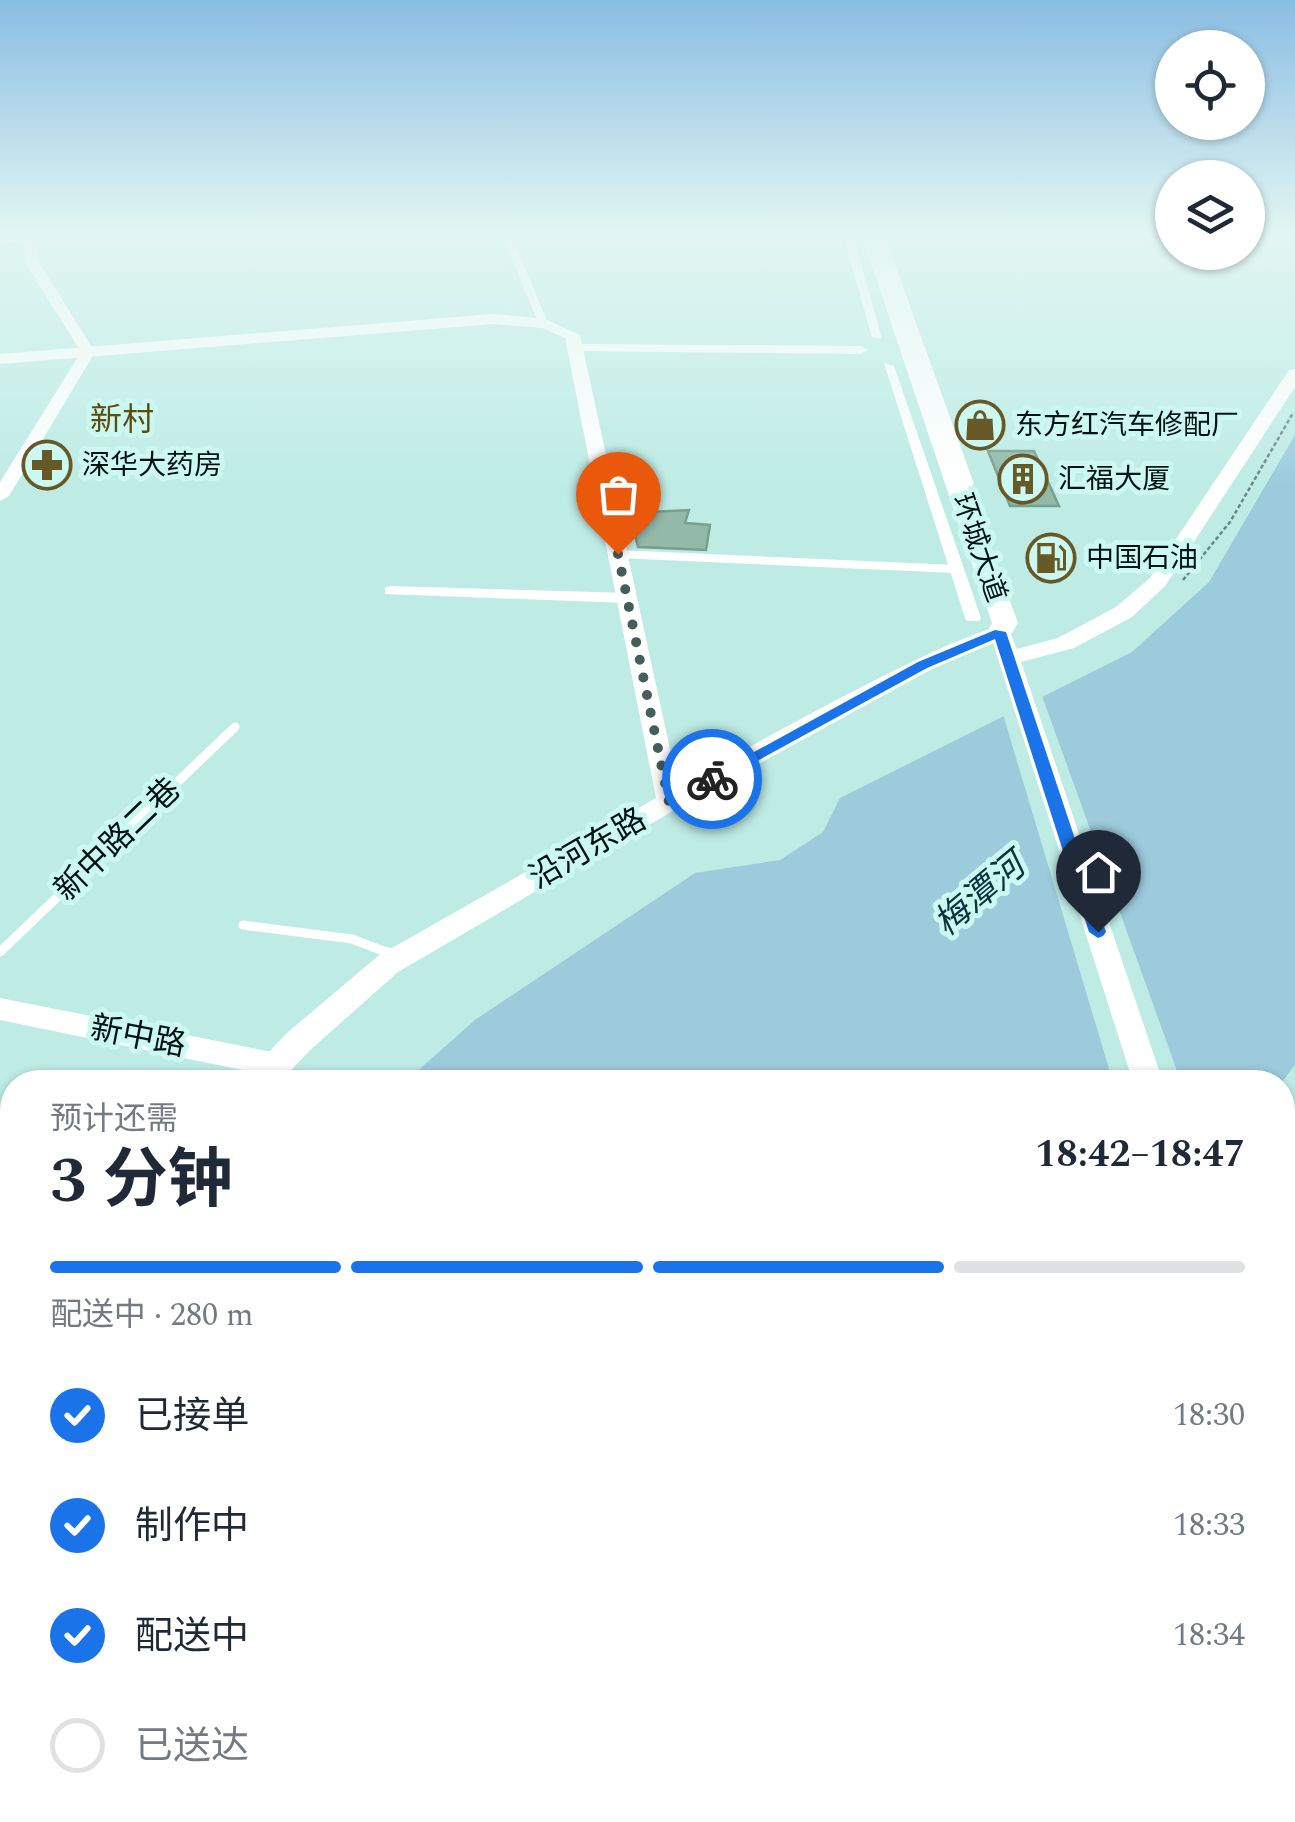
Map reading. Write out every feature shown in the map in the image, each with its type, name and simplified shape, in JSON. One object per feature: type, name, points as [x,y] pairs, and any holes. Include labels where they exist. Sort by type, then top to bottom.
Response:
[{"type":"main road","name":"环城大道","points":[[895,316],[1005,623],[1007,644]]},
{"type":"main road","points":[[0,360],[494,320],[545,324],[572,335],[669,802]]},
{"type":"main road","name":"沿河东路","points":[[273,1070],[298,1042],[399,957],[669,802],[922,665],[1007,644],[1066,642],[1124,612],[1158,582],[1295,374]]},
{"type":"main road","points":[[1007,644],[1144,1070]]},
{"type":"street","points":[[0,496],[88,352],[66,316]]},
{"type":"street","points":[[542,316],[545,324]]},
{"type":"street","points":[[872,316],[878,337]]},
{"type":"street","points":[[904,316],[1007,644]]},
{"type":"street","points":[[574,348],[861,350]]},
{"type":"street","points":[[888,366],[972,618]]},
{"type":"street","points":[[390,590],[626,598]]},
{"type":"street","name":"新中路","points":[[0,1009],[252,1070]]},
{"type":"lane","points":[[618,554],[956,570]]},
{"type":"lane","name":"新中路二巷","points":[[0,952],[235,728]]},
{"type":"lane","points":[[243,925],[352,939],[399,957]]},
{"type":"water","name":"梅潭河","points":[[1295,435],[1295,1065],[1291,1070],[419,1070],[475,1020],[695,873],[780,860],[823,832],[840,798],[1132,652],[1209,582]]},
{"type":"pier","points":[[1041,693],[1177,1070],[1109,1070],[1002,711]]},
{"type":"building","name":"汇福大厦","points":[[988,451],[1034,451],[1059,506],[1010,506]]},
{"type":"building","points":[[689,510],[685,523],[710,525],[706,550],[638,547],[630,513]]},
{"type":"way so far","points":[[618,554],[669,802],[712,779]]},
{"type":"place","name":"东方红汽车修配厂","points":[[980,425]]},
{"type":"place","name":"深华大药房","points":[[47,465]]},
{"type":"place","name":"汇福大厦","points":[[1023,479]]},
{"type":"place","name":"中国石油","points":[[1051,558]]},
{"type":"district","name":"新村","points":[[122,420]]},
{"type":"route","points":[[712,779],[922,665],[1000,632],[1098,932]]}]
